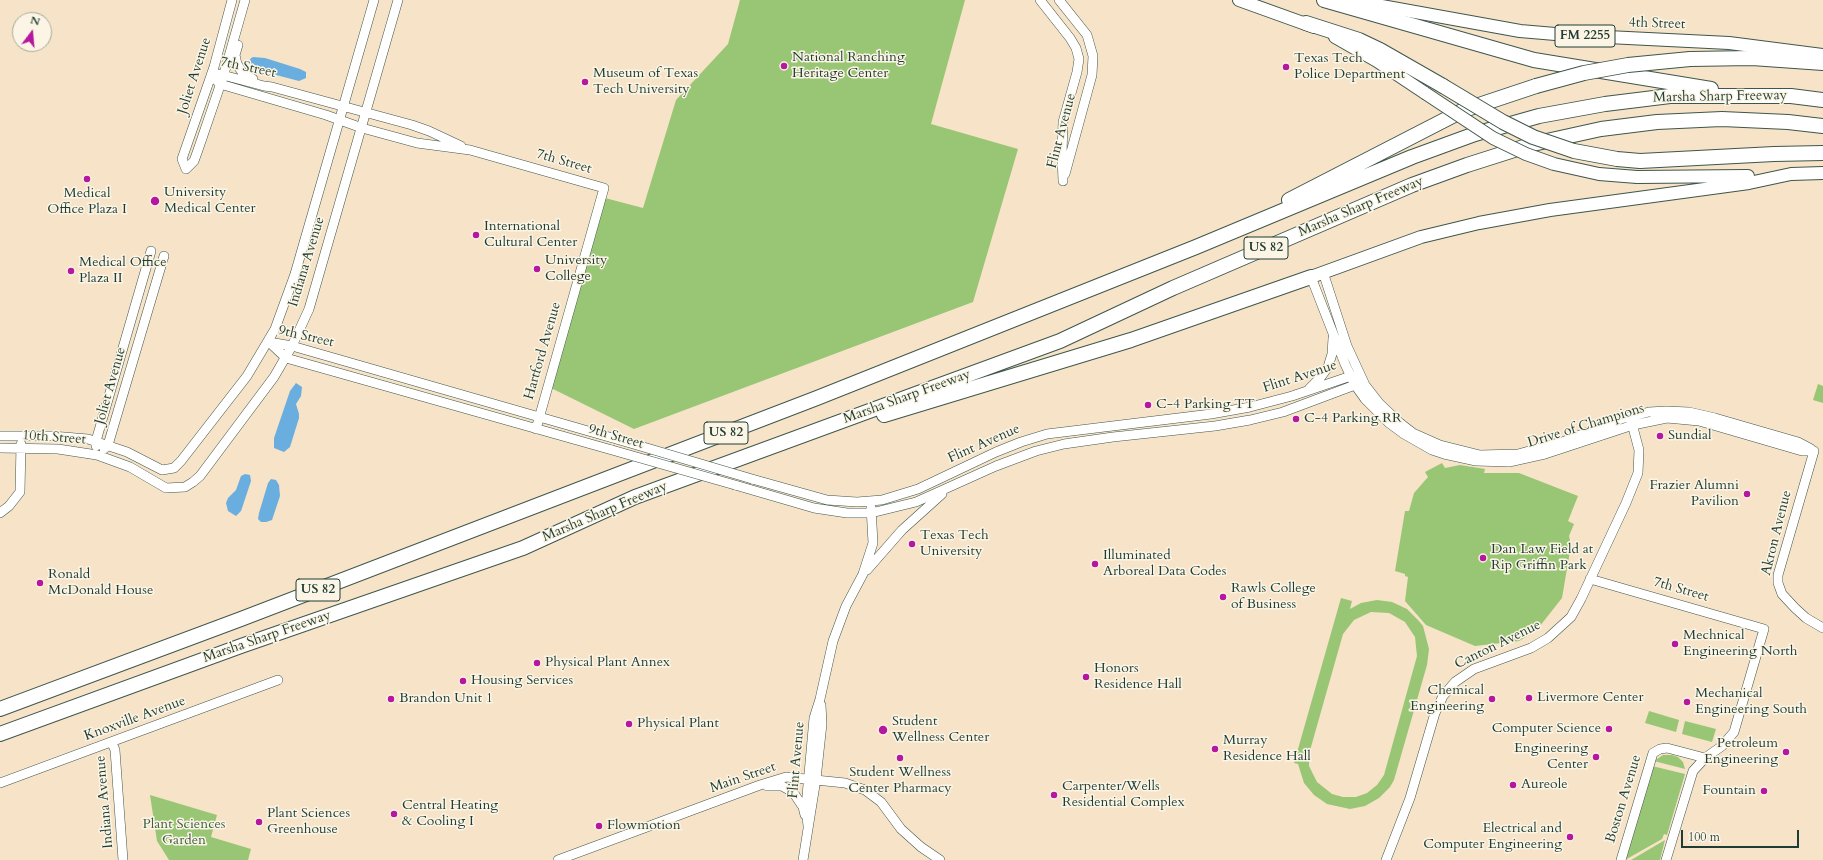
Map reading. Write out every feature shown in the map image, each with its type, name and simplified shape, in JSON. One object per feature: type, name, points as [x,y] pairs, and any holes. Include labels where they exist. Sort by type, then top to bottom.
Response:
[{"type":"highway","points":[[1324,0],[1534,60],[1710,88],[1792,96]]},
{"type":"highway","points":[[1306,23],[1359,40],[1380,50],[1503,122],[1534,137],[1574,151],[1617,160],[1640,161],[1823,153]]},
{"type":"highway","points":[[1196,247],[1464,110],[1529,88],[1584,73],[1628,65],[1690,58],[1752,58],[1823,63]]},
{"type":"highway","name":"Marsha Sharp Freeway","points":[[0,709],[241,619],[817,398],[1196,247],[1412,157],[1475,134],[1539,116],[1605,104],[1670,96],[1792,96],[1823,100]]},
{"type":"highway","name":"Marsha Sharp Freeway","points":[[0,734],[234,649],[523,548],[635,497],[1060,341],[1173,288],[1412,185],[1533,144],[1601,129],[1657,122],[1722,119],[1788,122],[1823,126]]},
{"type":"highway","points":[[728,463],[749,462],[840,429],[1131,340],[1317,274]]},
{"type":"main road","points":[[1239,0],[1306,23],[1346,42],[1493,138],[1526,154],[1554,164],[1591,172],[1637,177],[1713,177],[1823,173]]},
{"type":"main road","name":"4th Street","points":[[1349,0],[1390,4],[1520,31],[1567,36],[1729,43],[1823,55]]},
{"type":"main road","points":[[1317,274],[1421,237],[1479,223],[1550,210],[1749,183],[1790,174]]},
{"type":"street","name":"Joliet Avenue","points":[[232,0],[211,74],[182,159],[186,169],[194,162],[224,74],[245,0]]},
{"type":"street","name":"Indiana Avenue","points":[[167,470],[174,468],[181,461],[243,381],[269,342],[289,293],[374,0]]},
{"type":"street","name":"Indiana Avenue","points":[[171,488],[181,488],[189,485],[200,476],[262,393],[286,358],[292,346],[316,288],[398,0]]},
{"type":"street","name":"Flint Avenue","points":[[1040,0],[1070,38],[1076,48],[1079,59],[1077,72],[1063,122],[1062,155],[1064,181],[1092,75],[1093,56],[1087,35],[1059,0]]},
{"type":"street","points":[[236,30],[239,43],[235,56],[240,69],[246,76],[272,86]]},
{"type":"street","name":"7th Street","points":[[211,74],[224,74],[264,86],[272,86],[367,112],[428,131],[470,150]]},
{"type":"street","name":"7th Street","points":[[211,74],[220,84],[362,128],[417,143],[470,150],[604,188]]},
{"type":"street","name":"Hartford Avenue","points":[[536,429],[604,188]]},
{"type":"street","name":"Joliet Avenue","points":[[97,455],[96,441],[151,251]]},
{"type":"street","name":"Joliet Avenue","points":[[97,455],[108,445],[164,256]]},
{"type":"street","points":[[1317,274],[1334,334],[1351,376]]},
{"type":"street","name":"Drive of Champions","points":[[1317,274],[1345,339],[1358,381],[1376,412],[1404,434],[1444,454],[1476,461],[1509,462],[1545,454],[1631,421],[1666,418],[1686,419],[1802,450],[1814,450]]},
{"type":"street","points":[[1306,392],[1320,378],[1328,367],[1332,354],[1334,334]]},
{"type":"street","name":"9th Street","points":[[269,342],[292,346],[827,500],[872,502]]},
{"type":"street","name":"9th Street","points":[[269,342],[286,358],[819,509],[847,513],[871,513]]},
{"type":"street","name":"Flint Avenue","points":[[803,860],[808,826],[806,807],[812,779],[814,718],[820,699],[832,641],[846,606],[863,574],[873,544],[874,530],[871,513],[872,502],[894,498],[912,492],[996,452],[1047,434],[1211,414],[1264,404],[1306,392],[1351,376],[1358,381]]},
{"type":"street","name":"Flint Avenue","points":[[871,513],[916,502],[1022,455],[1048,447],[1113,437],[1215,426],[1250,420],[1283,412],[1358,381]]},
{"type":"street","name":"Canton Avenue","points":[[1386,860],[1410,798],[1435,713],[1443,696],[1455,682],[1470,672],[1483,665],[1531,648],[1548,638],[1571,617],[1626,503],[1638,473],[1640,458],[1631,421]]},
{"type":"street","name":"10th Street","points":[[0,436],[62,436],[96,441],[135,456],[158,469],[167,470]]},
{"type":"street","points":[[0,513],[9,506],[20,492],[21,436]]},
{"type":"street","name":"10th Street","points":[[0,448],[68,450],[97,455],[124,465],[162,486],[171,488]]},
{"type":"street","name":"Akron Avenue","points":[[1814,450],[1778,575],[1778,583],[1782,594],[1795,608],[1806,618],[1823,628]]},
{"type":"street","name":"Flint Avenue","points":[[863,574],[902,530],[953,486]]},
{"type":"street","name":"7th Street","points":[[1590,579],[1764,629],[1734,732],[1722,746],[1705,758]]},
{"type":"street","name":"Knoxville Avenue","points":[[0,783],[278,680]]},
{"type":"street","name":"Indiana Avenue","points":[[112,742],[115,750],[123,860]]},
{"type":"street","name":"Boston Avenue","points":[[1621,860],[1653,753],[1660,749],[1667,748],[1705,758]]},
{"type":"street","points":[[1666,860],[1692,772],[1705,758]]},
{"type":"street","name":"Main Street","points":[[558,860],[786,777],[855,785],[871,794],[881,802],[901,829],[920,847],[940,860]]},
{"type":"street","points":[[757,787],[782,786],[793,792],[803,807],[808,826]]},
{"type":"green space","name":"National Ranching Heritage Center","points":[[740,0],[965,0],[931,124],[1018,149],[973,302],[634,429],[551,388],[605,198],[643,208],[676,100],[728,44]]},
{"type":"green space","points":[[1818,384],[1823,386],[1823,403],[1813,400]]},
{"type":"green space","name":"Dan Law Field at Rip Griffin Park","points":[[1442,463],[1445,468],[1460,465],[1485,469],[1484,473],[1519,473],[1578,496],[1568,521],[1574,524],[1569,536],[1571,545],[1562,598],[1536,631],[1519,641],[1475,646],[1426,625],[1405,601],[1408,577],[1405,576],[1405,574],[1395,571],[1405,511],[1409,511],[1414,493],[1428,477],[1425,472]]},
{"type":"green space","points":[[1341,598],[1352,601],[1350,609],[1361,603],[1377,600],[1392,602],[1407,609],[1423,626],[1429,649],[1427,665],[1394,780],[1390,787],[1379,798],[1365,806],[1350,809],[1327,804],[1314,795],[1304,783],[1298,764],[1294,763]],"holes":[[[1371,612],[1389,613],[1405,622],[1415,637],[1417,656],[1384,775],[1377,785],[1367,793],[1356,797],[1343,797],[1332,794],[1317,782],[1309,766],[1309,754],[1343,634],[1354,620]]]},
{"type":"green space","points":[[1649,711],[1679,720],[1676,732],[1645,723]]},
{"type":"green space","points":[[1685,721],[1716,729],[1712,742],[1682,734]]},
{"type":"green space","points":[[1663,755],[1678,757],[1683,762],[1685,769],[1654,761]]},
{"type":"green space","points":[[1652,766],[1685,774],[1667,835],[1664,834],[1662,839],[1625,860]]},
{"type":"green space","name":"Plant Sciences Garden","points":[[150,795],[217,815],[211,837],[251,849],[248,860],[169,860],[157,841]]},
{"type":"green space","points":[[1665,840],[1660,860],[1631,860]]},
{"type":"water","points":[[253,57],[265,58],[300,69],[306,72],[306,78],[299,81],[261,71],[252,65],[250,59]]},
{"type":"water","points":[[296,383],[302,387],[301,396],[296,404],[299,418],[290,447],[284,452],[274,448],[274,438],[290,391]]},
{"type":"water","points":[[245,474],[250,475],[251,481],[241,511],[236,516],[228,511],[226,503],[228,498],[236,490],[241,476]]},
{"type":"water","points":[[271,479],[276,480],[279,485],[280,496],[272,520],[261,522],[258,519],[259,513],[268,483]]},
{"type":"place","name":"National Ranching Heritage Center","points":[[784,66]]},
{"type":"place","name":"Texas Tech Police Department","points":[[1286,67]]},
{"type":"place","name":"Museum of Texas Tech University","points":[[585,82]]},
{"type":"place","name":"Medical Office Plaza I","points":[[87,179]]},
{"type":"place","name":"University Medical Center","points":[[155,201]]},
{"type":"place","name":"International Cultural Center","points":[[476,235]]},
{"type":"place","name":"University College","points":[[537,269]]},
{"type":"place","name":"Medical Office Plaza II","points":[[71,271]]},
{"type":"place","name":"C-4 Parking TT","points":[[1148,405]]},
{"type":"place","name":"C-4 Parking RR","points":[[1296,419]]},
{"type":"place","name":"Sundial","points":[[1660,436]]},
{"type":"place","name":"Frazier Alumni Pavilion","points":[[1747,494]]},
{"type":"place","name":"Texas Tech University","points":[[912,544]]},
{"type":"place","name":"Dan Law Field at Rip Griffin Park","points":[[1483,558]]},
{"type":"place","name":"Illuminated Arboreal Data Codes","points":[[1095,564]]},
{"type":"place","name":"Ronald McDonald House","points":[[40,583]]},
{"type":"place","name":"Rawls College of Business","points":[[1223,597]]},
{"type":"place","name":"Mechnical Engineering North","points":[[1675,644]]},
{"type":"place","name":"Physical Plant Annex","points":[[537,663]]},
{"type":"place","name":"Honors Residence Hall","points":[[1086,677]]},
{"type":"place","name":"Housing Services","points":[[463,681]]},
{"type":"place","name":"Livermore Center","points":[[1529,698]]},
{"type":"place","name":"Brandon Unit 1","points":[[391,699]]},
{"type":"place","name":"Chemical Engineering","points":[[1492,699]]},
{"type":"place","name":"Mechanical Engineering South","points":[[1687,702]]},
{"type":"place","name":"Physical Plant","points":[[629,724]]},
{"type":"place","name":"Computer Science","points":[[1609,729]]},
{"type":"place","name":"Student Wellness Center","points":[[883,730]]},
{"type":"place","name":"Murray Residence Hall","points":[[1215,749]]},
{"type":"place","name":"Petroleum Engineering","points":[[1786,752]]},
{"type":"place","name":"Engineering Center","points":[[1596,757]]},
{"type":"place","name":"Student Wellness Center Pharmacy","points":[[900,758]]},
{"type":"place","name":"Aureole","points":[[1513,785]]},
{"type":"place","name":"Fountain","points":[[1764,791]]},
{"type":"place","name":"Carpenter/Wells Residential Complex","points":[[1054,795]]},
{"type":"place","name":"Central Heating & Cooling I","points":[[394,814]]},
{"type":"place","name":"Plant Sciences Greenhouse","points":[[259,822]]},
{"type":"place","name":"Flowmotion","points":[[599,826]]},
{"type":"place","name":"Electrical and Computer Engineering","points":[[1570,837]]}]
